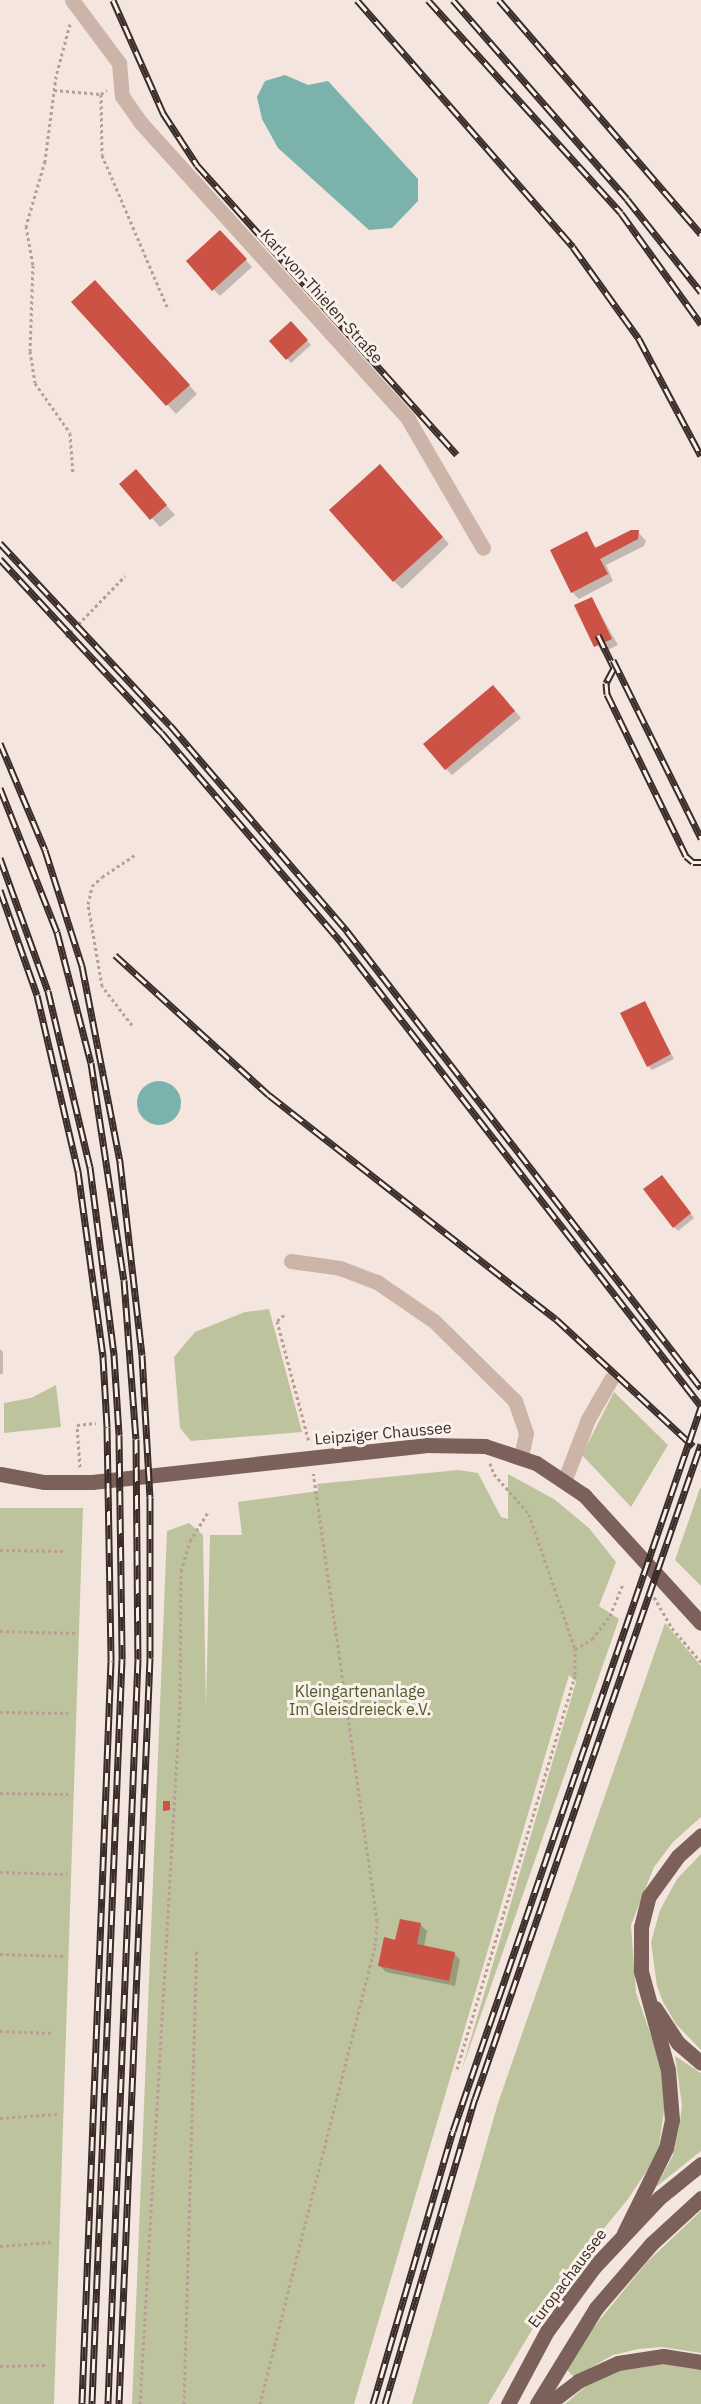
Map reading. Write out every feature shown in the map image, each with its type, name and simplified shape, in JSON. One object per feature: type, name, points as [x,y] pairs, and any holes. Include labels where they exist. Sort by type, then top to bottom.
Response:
[{"type":"main road","name":"Leipziger Chaussee","points":[[0,1474],[44,1482],[92,1482],[447,1444],[485,1446],[521,1457],[565,1479],[612,1524],[701,1623]]},
{"type":"main road","points":[[624,2233],[666,2148],[672,2120],[668,2070],[648,1998],[639,1942],[649,1896],[678,1856],[701,1835]]},
{"type":"main road","points":[[648,1998],[678,2043],[701,2063]]},
{"type":"main road","name":"Europachaussee","points":[[508,2404],[565,2305],[624,2233],[701,2164]]},
{"type":"main road","points":[[537,2404],[596,2308],[651,2244],[701,2198]]},
{"type":"main road","points":[[548,2404],[578,2381],[618,2363],[663,2356],[701,2362]]},
{"type":"lane","name":"Karl-von-Thielen-Straße","points":[[74,2],[119,63],[122,96],[141,123],[408,419],[483,548]]},
{"type":"lane","points":[[291,1261],[340,1268],[377,1282],[434,1321],[515,1401],[526,1433],[521,1457]]},
{"type":"lane","points":[[565,1479],[588,1419],[611,1379]]},
{"type":"path","points":[[73,472],[70,433],[35,383],[30,351],[33,266],[26,226],[45,161],[54,90],[74,2]]},
{"type":"path","points":[[54,90],[101,94],[121,81]]},
{"type":"path","points":[[101,94],[102,155],[168,309]]},
{"type":"path","points":[[66,637],[125,576]]},
{"type":"path","points":[[132,1025],[102,986],[88,904],[92,886],[135,855]]},
{"type":"path","points":[[284,1315],[277,1321],[309,1444]]},
{"type":"path","points":[[80,1468],[77,1425],[96,1423]]},
{"type":"path","points":[[298,1445],[320,1443]]},
{"type":"path","points":[[482,1461],[501,1465]]},
{"type":"path","points":[[457,2069],[575,1675],[575,1649],[529,1514],[494,1474],[490,1463]]},
{"type":"path","points":[[73,1469],[91,1467]]},
{"type":"path","points":[[301,1474],[324,1472]]},
{"type":"path","points":[[260,2404],[375,1946],[377,1921],[313,1473]]},
{"type":"path","points":[[140,2404],[180,1704],[181,1571],[190,1540],[208,1512]]},
{"type":"path","points":[[0,1550],[64,1551]]},
{"type":"path","points":[[575,1649],[592,1639],[610,1616],[623,1583]]},
{"type":"path","points":[[649,1589],[672,1628],[701,1662]]},
{"type":"path","points":[[0,1631],[76,1633]]},
{"type":"path","points":[[0,1712],[68,1713]]},
{"type":"path","points":[[0,1793],[68,1794]]},
{"type":"path","points":[[0,1872],[67,1874]]},
{"type":"path","points":[[184,2404],[197,1948]]},
{"type":"path","points":[[0,1954],[63,1956]]},
{"type":"path","points":[[0,2031],[52,2033]]},
{"type":"path","points":[[0,2118],[57,2114]]},
{"type":"path","points":[[0,2246],[51,2242]]},
{"type":"path","points":[[0,2366],[46,2365]]},
{"type":"green space","points":[[269,1309],[302,1432],[191,1441],[180,1428],[174,1357],[195,1332],[245,1312]]},
{"type":"green space","points":[[56,1385],[61,1427],[4,1433],[4,1403],[31,1398]]},
{"type":"green space","points":[[614,1392],[668,1445],[631,1507],[582,1455]]},
{"type":"green space","name":"Kleingartenanlage Im Gleisdreieck e.V.","points":[[458,1470],[478,1473],[501,1517],[508,1519],[508,1474],[554,1499],[589,1528],[616,1562],[599,1606],[619,1619],[461,2072],[576,1682],[569,1675],[354,2404],[132,2404],[167,1531],[189,1523],[203,1535],[206,1708],[210,1535],[242,1535],[238,1502],[318,1491],[317,1484]]},
{"type":"green space","points":[[701,1489],[701,1586],[675,1560]]},
{"type":"green space","points":[[0,1508],[83,1508],[54,2404],[0,2404]]},
{"type":"green space","points":[[665,1623],[701,1666],[701,1817],[673,1842],[654,1867],[631,1925],[636,1993],[658,2055],[666,2096],[658,2154],[628,2199],[561,2281],[488,2404],[412,2404],[498,2103]]},
{"type":"green space","points":[[701,1854],[701,2050],[676,2024],[663,2002],[657,1986],[651,1942],[660,1910],[677,1879]]},
{"type":"green space","points":[[675,2056],[701,2073],[701,2151],[656,2187],[673,2155],[680,2122],[682,2105]]},
{"type":"green space","points":[[701,2211],[701,2353],[662,2347],[638,2349],[613,2355],[574,2377],[566,2369],[589,2333],[647,2262]]},
{"type":"green space","points":[[655,2360],[701,2366],[701,2404],[565,2404],[598,2376]]},
{"type":"water","points":[[285,75],[308,85],[328,81],[418,179],[418,201],[392,228],[369,230],[278,148],[262,119],[257,97],[265,81]]},
{"type":"water","points":[[159,1081],[168,1082],[175,1087],[180,1094],[180,1112],[175,1119],[168,1124],[159,1125],[150,1124],[143,1119],[138,1112],[137,1103],[138,1094],[143,1087],[150,1082]]},
{"type":"building","points":[[220,230],[247,259],[212,291],[186,261]]},
{"type":"building","points":[[95,280],[190,385],[166,406],[71,302]]},
{"type":"building","points":[[291,321],[308,340],[286,360],[269,341]]},
{"type":"building","points":[[380,464],[443,537],[393,582],[329,510]]},
{"type":"building","points":[[136,469],[167,505],[150,520],[119,484]]},
{"type":"building","points":[[631,530],[639,530],[638,539],[600,559],[608,574],[571,593],[550,550],[587,531],[595,548]]},
{"type":"building","points":[[592,597],[612,639],[594,647],[574,605]]},
{"type":"building","points":[[493,685],[515,711],[445,770],[423,744]]},
{"type":"building","points":[[645,1001],[671,1054],[647,1067],[620,1013]]},
{"type":"building","points":[[662,1175],[691,1213],[673,1228],[643,1189]]},
{"type":"building","points":[[163,1801],[170,1801],[170,1810],[163,1811]]},
{"type":"building","points":[[400,1919],[421,1923],[417,1944],[455,1952],[449,1981],[378,1966],[384,1937],[395,1940]]},
{"type":"railway","points":[[113,0],[163,113],[197,165],[457,455]]},
{"type":"railway","points":[[357,0],[573,247],[639,339],[701,456]]},
{"type":"railway","points":[[428,0],[621,213],[701,324]]},
{"type":"railway","points":[[453,0],[627,199],[701,292]]},
{"type":"railway","points":[[499,0],[701,234]]},
{"type":"railway","points":[[0,543],[170,725],[347,931],[701,1388]]},
{"type":"railway","points":[[0,559],[161,732],[341,942],[701,1406]]},
{"type":"railway","points":[[598,635],[614,668],[606,683],[607,694],[686,856],[693,862],[701,862]]},
{"type":"railway","points":[[613,660],[701,838]]},
{"type":"railway","points":[[0,743],[45,850],[82,966],[120,1162],[142,1355],[150,1497],[150,1658],[119,2404]]},
{"type":"railway","points":[[0,788],[57,932],[91,1063],[124,1280],[136,1439],[138,1659],[108,2404]]},
{"type":"railway","points":[[0,858],[48,991],[90,1167],[114,1355],[119,1435],[122,1659],[92,2404]]},
{"type":"railway","points":[[0,890],[37,995],[78,1171],[103,1357],[107,1427],[111,1661],[82,2404]]},
{"type":"railway","points":[[115,955],[269,1095],[556,1319],[693,1446]]},
{"type":"railway","points":[[373,2404],[453,2131],[701,1407]]},
{"type":"railway","points":[[385,2404],[475,2099],[701,1444]]}]
